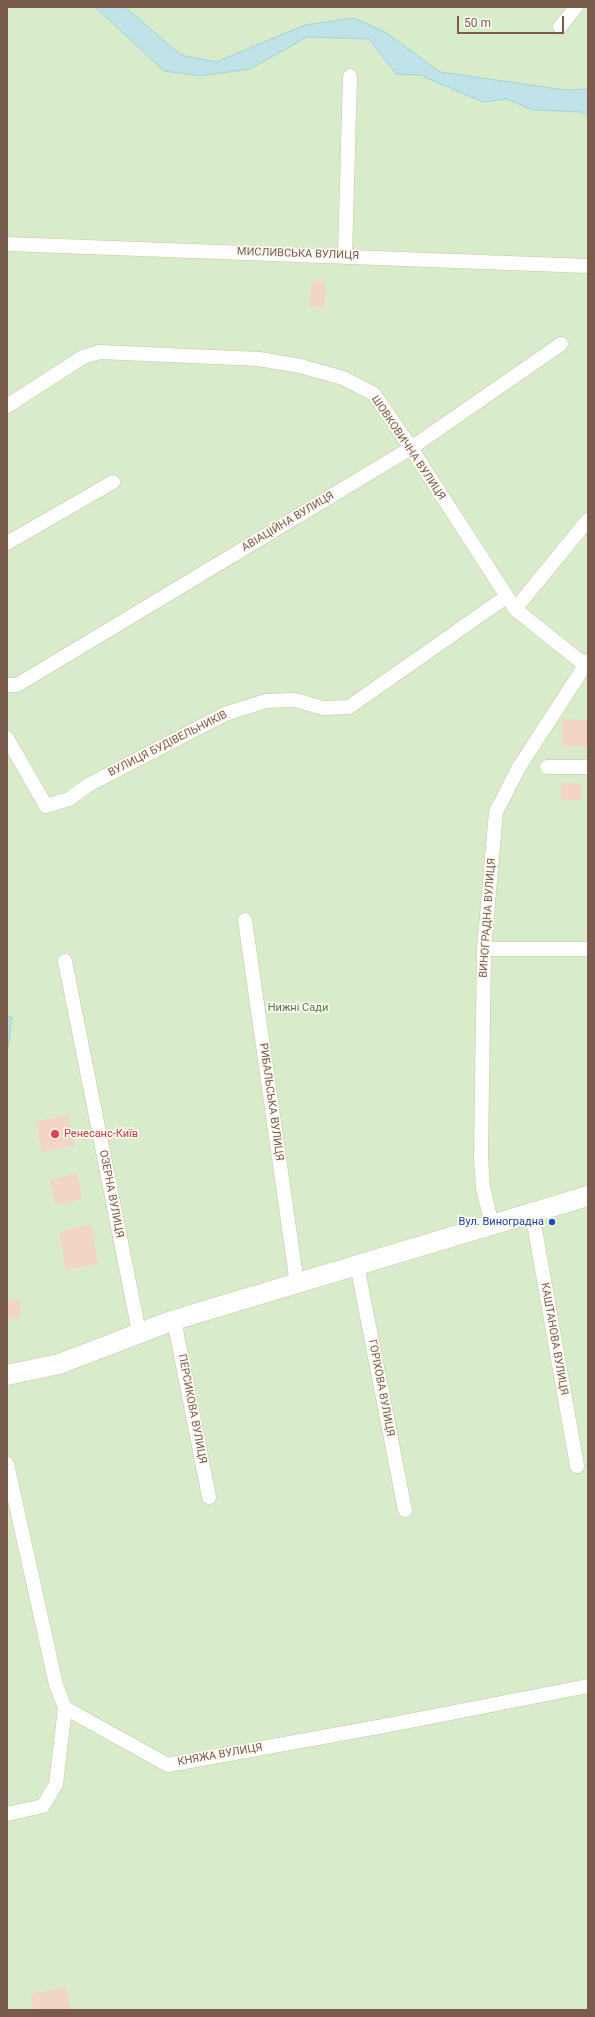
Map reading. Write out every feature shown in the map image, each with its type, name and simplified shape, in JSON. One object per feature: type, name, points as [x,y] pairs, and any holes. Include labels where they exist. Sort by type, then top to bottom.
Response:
[{"type":"street","points":[[560,27],[576,7]]},
{"type":"street","points":[[345,256],[350,76]]},
{"type":"street","name":"МИСЛИВСЬКА ВУЛИЦЯ","points":[[7,244],[588,266]]},
{"type":"street","name":"АВІАЦІЙНА ВУЛИЦЯ","points":[[7,685],[17,685],[411,448],[561,344]]},
{"type":"street","name":"ШОВКОВИЧНА ВУЛИЦЯ","points":[[7,406],[83,357],[99,352],[260,359],[300,366],[343,378],[374,394],[411,448],[515,609],[586,663]]},
{"type":"street","points":[[7,543],[113,482]]},
{"type":"street","points":[[515,609],[588,520]]},
{"type":"street","name":"ВУЛИЦЯ БУДІВЕЛЬНИКІВ","points":[[7,738],[46,806],[68,799],[90,784],[225,714],[266,700],[295,700],[323,708],[349,707],[506,597]]},
{"type":"street","name":"ВИНОГРАДНА ВУЛИЦЯ","points":[[492,1225],[483,1188],[481,1157],[484,949],[496,812],[519,767],[586,663]]},
{"type":"street","points":[[547,767],[588,768]]},
{"type":"street","name":"РИБАЛЬСЬКА ВУЛИЦЯ","points":[[245,920],[297,1284]]},
{"type":"street","points":[[484,949],[588,949]]},
{"type":"street","name":"ОЗЕРНА ВУЛИЦЯ","points":[[65,961],[138,1332]]},
{"type":"street","points":[[7,1375],[59,1364],[138,1332],[174,1320],[588,1196]]},
{"type":"street","name":"КАШТАНОВА ВУЛИЦЯ","points":[[532,1212],[577,1466]]},
{"type":"street","name":"ГОРІХОВА ВУЛИЦЯ","points":[[357,1265],[405,1510]]},
{"type":"street","name":"ПЕРСИКОВА ВУЛИЦЯ","points":[[174,1320],[210,1497]]},
{"type":"street","points":[[7,1464],[56,1685],[65,1708],[56,1784],[43,1806],[7,1814]]},
{"type":"street","name":"КНЯЖА ВУЛИЦЯ","points":[[65,1708],[168,1765],[389,1725],[588,1686]]},
{"type":"green space","name":"Нижні Сади","points":[[7,7],[588,7],[588,2010],[7,2010]]},
{"type":"water","points":[[95,7],[125,7],[181,55],[216,62],[305,25],[354,18],[385,32],[440,72],[565,90],[588,89],[588,116],[581,112],[533,110],[507,99],[483,102],[420,75],[396,74],[369,39],[307,37],[250,69],[200,76],[164,71]]},
{"type":"water","points":[[7,1016],[12,1017],[7,1054]]},
{"type":"building","points":[[312,281],[326,282],[324,308],[309,306]]},
{"type":"building","points":[[562,719],[588,720],[588,747],[562,746]]},
{"type":"building","points":[[561,783],[582,784],[582,800],[561,800]]},
{"type":"building","name":"Ренесанс-Київ","points":[[68,1115],[74,1146],[42,1152],[36,1121]]},
{"type":"building","points":[[77,1173],[82,1199],[56,1205],[50,1179]]},
{"type":"building","points":[[91,1225],[98,1264],[66,1270],[59,1231]]},
{"type":"building","points":[[20,1300],[21,1318],[7,1319],[7,1301]]},
{"type":"building","points":[[66,1987],[71,2010],[34,2010],[31,1994]]},
{"type":"place","name":"Ренесанс-Київ","points":[[55,1134]]},
{"type":"place","name":"Вул. Виноградна","points":[[552,1222]]}]
